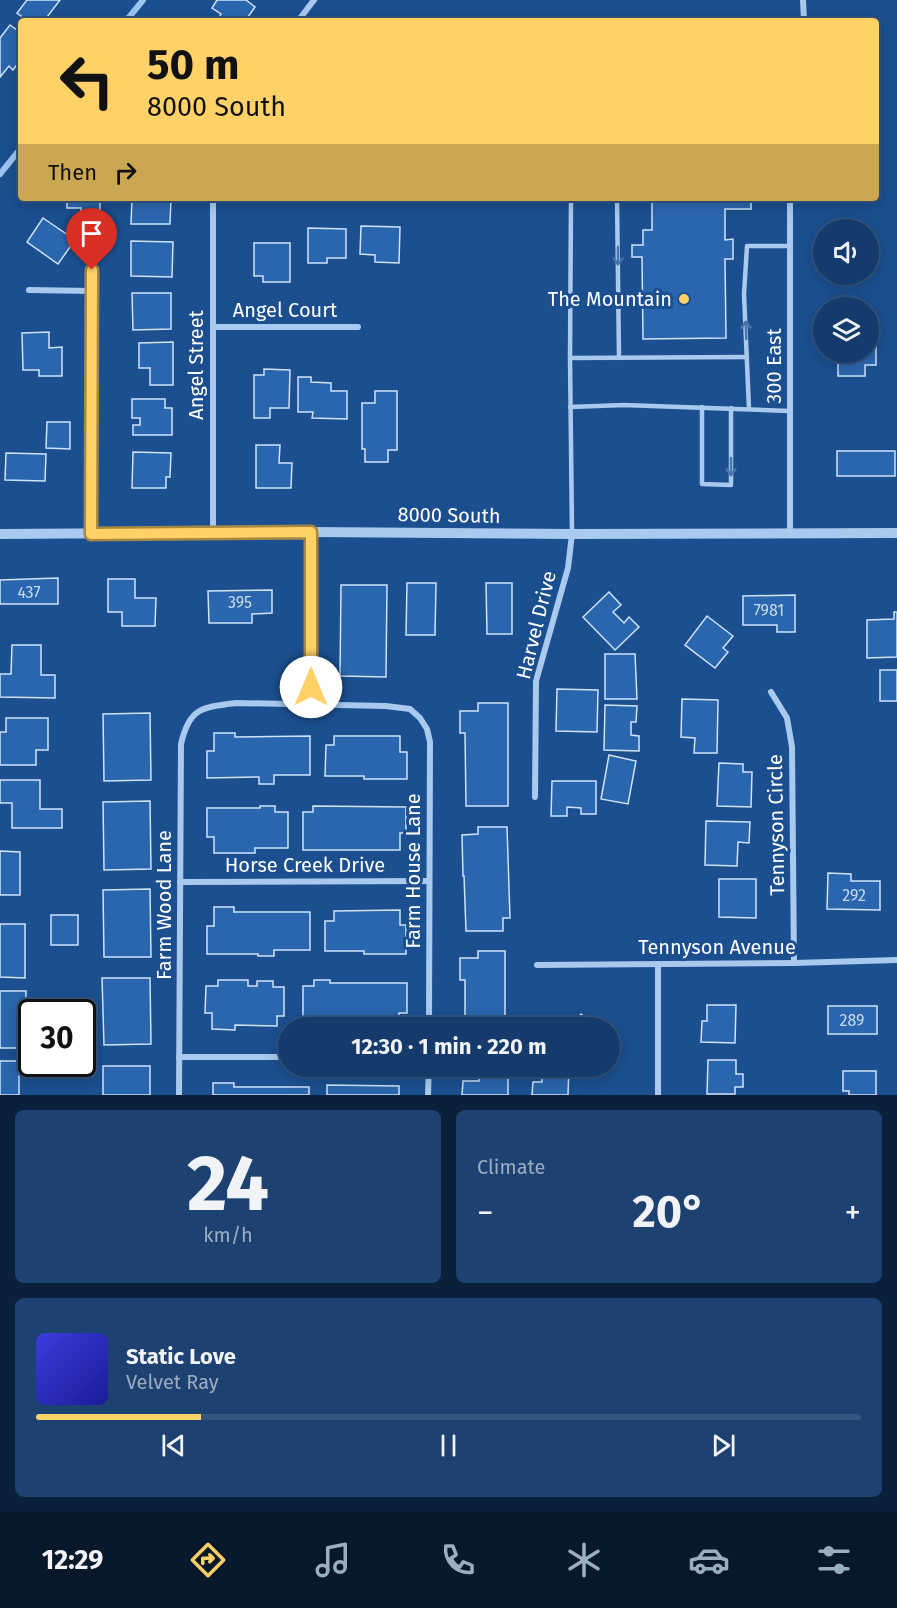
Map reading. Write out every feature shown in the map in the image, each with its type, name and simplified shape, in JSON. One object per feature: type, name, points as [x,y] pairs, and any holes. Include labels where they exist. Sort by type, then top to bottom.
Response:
[{"type":"street","points":[[300,18],[314,0]]},
{"type":"street","points":[[803,0],[804,18]]},
{"type":"street","name":"Angel Street","points":[[213,201],[213,532]]},
{"type":"street","name":"300 East","points":[[790,201],[790,534]]},
{"type":"street","points":[[91,534],[92,249]]},
{"type":"street","points":[[29,290],[91,291]]},
{"type":"street","name":"Angel Court","points":[[213,327],[358,327]]},
{"type":"street","points":[[311,532],[311,705]]},
{"type":"street","name":"8000 South","points":[[0,534],[897,533]]},
{"type":"street","name":"Harvel Drive","points":[[535,797],[536,681],[568,568],[572,534]]},
{"type":"street","name":"Tennyson Circle","points":[[771,692],[788,718],[792,747],[794,963]]},
{"type":"street","name":"Farm Wood Lane","points":[[179,1095],[181,744],[185,727],[192,717],[212,706],[311,705]]},
{"type":"street","name":"Farm House Lane","points":[[311,705],[386,706],[410,709],[427,729],[430,742],[429,1017]]},
{"type":"street","name":"Horse Creek Drive","points":[[180,882],[429,882]]},
{"type":"street","name":"Tennyson Avenue","points":[[537,965],[897,960]]},
{"type":"street","points":[[658,964],[658,1095]]},
{"type":"street","points":[[179,1057],[278,1057]]},
{"type":"street","points":[[428,1095],[429,1077]]},
{"type":"lane","points":[[571,201],[572,534]]},
{"type":"lane","points":[[618,201],[619,358]]},
{"type":"lane","points":[[749,409],[744,294],[747,246],[790,246]]},
{"type":"lane","points":[[570,358],[747,357]]},
{"type":"lane","points":[[570,407],[624,405],[790,411]]},
{"type":"lane","points":[[702,407],[702,484],[731,485],[731,408]]},
{"type":"building","points":[[27,0],[60,0],[46,18],[24,18],[17,13]]},
{"type":"building","points":[[217,0],[246,0],[255,7],[247,18],[219,18],[221,14],[212,8]]},
{"type":"building","points":[[690,17],[726,17],[726,18]]},
{"type":"building","points":[[10,25],[18,31],[18,63],[13,70],[9,66],[0,77],[0,38]]},
{"type":"building","points":[[67,201],[100,201],[100,216],[81,216],[81,208],[67,208]]},
{"type":"building","points":[[132,201],[171,201],[170,224],[131,224]]},
{"type":"building","name":"The Mountain","points":[[652,201],[751,201],[751,209],[725,209],[725,240],[733,239],[733,259],[725,259],[726,338],[643,339],[642,257],[632,257],[632,245],[643,245],[643,230],[652,230]]},
{"type":"building","points":[[43,218],[75,240],[58,264],[27,242]]},
{"type":"building","points":[[361,226],[400,227],[399,263],[375,262],[375,255],[360,254]]},
{"type":"building","points":[[308,228],[346,229],[346,258],[327,258],[327,263],[308,263]]},
{"type":"building","points":[[131,241],[173,242],[172,277],[131,276]]},
{"type":"building","points":[[254,243],[290,243],[290,282],[263,282],[263,276],[254,276]]},
{"type":"building","points":[[132,293],[171,293],[171,329],[133,330]]},
{"type":"building","points":[[49,332],[49,348],[62,347],[62,376],[39,376],[39,370],[23,370],[22,333]]},
{"type":"building","points":[[173,342],[173,385],[150,385],[150,368],[139,368],[139,343]]},
{"type":"building","points":[[838,363],[876,363],[876,365],[865,365],[865,376],[838,376]]},
{"type":"building","points":[[264,369],[290,370],[289,408],[270,408],[270,418],[254,418],[254,375],[264,375]]},
{"type":"building","points":[[298,377],[311,377],[311,382],[331,383],[331,391],[347,391],[347,419],[312,418],[313,412],[298,412]]},
{"type":"building","points":[[375,391],[397,391],[397,450],[388,450],[388,462],[365,462],[365,449],[362,449],[362,403],[375,403]]},
{"type":"building","points":[[132,399],[165,399],[165,408],[172,408],[172,435],[133,435],[133,425],[140,425],[140,418],[132,418]]},
{"type":"building","points":[[47,422],[70,422],[70,449],[46,448]]},
{"type":"building","points":[[256,445],[280,445],[279,463],[292,463],[291,488],[256,488]]},
{"type":"building","points":[[837,451],[895,451],[895,476],[837,476]]},
{"type":"building","points":[[133,452],[171,453],[170,477],[166,477],[166,488],[132,488]]},
{"type":"building","points":[[6,453],[46,454],[45,481],[5,480]]},
{"type":"building","points":[[58,578],[58,604],[0,604],[0,580]]},
{"type":"building","points":[[108,579],[135,579],[135,598],[156,598],[155,626],[122,626],[122,612],[108,612]]},
{"type":"building","points":[[407,583],[436,583],[435,635],[406,635]]},
{"type":"building","points":[[486,583],[512,583],[512,634],[487,634]]},
{"type":"building","points":[[341,585],[387,585],[386,677],[340,676]]},
{"type":"building","points":[[272,590],[272,613],[252,614],[252,623],[209,623],[208,591]]},
{"type":"building","points":[[609,592],[621,605],[613,612],[624,623],[629,617],[639,627],[615,650],[583,617]]},
{"type":"building","points":[[795,595],[795,632],[777,632],[777,625],[743,625],[743,596]]},
{"type":"building","points":[[894,612],[897,612],[897,657],[867,658],[867,620],[894,619]]},
{"type":"building","points":[[707,616],[733,636],[723,648],[728,652],[715,668],[685,645]]},
{"type":"building","points":[[12,645],[41,645],[41,675],[55,675],[55,698],[0,697],[0,674],[11,674]]},
{"type":"building","points":[[605,654],[635,654],[637,699],[605,699]]},
{"type":"building","points":[[880,670],[897,670],[897,701],[880,701]]},
{"type":"building","points":[[557,689],[598,690],[597,732],[556,731]]},
{"type":"building","points":[[682,699],[718,700],[717,753],[694,753],[695,738],[681,737]]},
{"type":"building","points":[[478,703],[508,703],[508,806],[466,806],[465,733],[460,733],[460,711],[478,711]]},
{"type":"building","points":[[605,705],[637,706],[636,722],[631,722],[631,735],[639,736],[639,751],[604,750]]},
{"type":"building","points":[[150,713],[151,780],[104,781],[103,714]]},
{"type":"building","points":[[6,718],[48,718],[48,750],[36,750],[36,765],[0,765],[0,732],[6,732]]},
{"type":"building","points":[[214,733],[235,733],[235,737],[310,736],[310,775],[274,775],[274,784],[259,784],[259,777],[207,778],[207,751],[214,751]]},
{"type":"building","points":[[334,736],[400,736],[400,752],[407,752],[407,779],[325,776],[326,745],[334,745]]},
{"type":"building","points":[[609,755],[636,761],[628,804],[601,799]]},
{"type":"building","points":[[719,763],[743,764],[743,772],[752,772],[751,807],[717,806]]},
{"type":"building","points":[[0,780],[40,780],[40,809],[62,809],[62,828],[12,828],[12,803],[0,803]]},
{"type":"building","points":[[552,781],[596,781],[596,814],[581,814],[581,808],[567,807],[567,816],[551,816]]},
{"type":"building","points":[[150,801],[151,869],[104,870],[103,802]]},
{"type":"building","points":[[260,806],[275,806],[275,812],[288,812],[288,848],[255,848],[255,853],[214,853],[214,837],[207,837],[207,808],[260,808]]},
{"type":"building","points":[[313,806],[406,807],[406,833],[400,833],[400,850],[303,850],[303,812],[313,812]]},
{"type":"building","points":[[706,821],[750,822],[749,843],[738,842],[737,866],[705,865]]},
{"type":"building","points":[[478,827],[507,827],[510,918],[503,918],[503,931],[466,931],[462,835],[478,834]]},
{"type":"building","points":[[0,851],[20,852],[20,895],[0,895]]},
{"type":"building","points":[[828,873],[851,874],[851,881],[880,881],[880,910],[827,909]]},
{"type":"building","points":[[719,879],[756,879],[756,918],[719,917]]},
{"type":"building","points":[[150,889],[151,957],[104,957],[103,890]]},
{"type":"building","points":[[214,907],[234,907],[234,912],[310,912],[310,950],[274,950],[274,956],[207,954],[207,926],[214,926]]},
{"type":"building","points":[[400,910],[400,925],[406,925],[406,954],[325,951],[325,921],[334,921],[334,911]]},
{"type":"building","points":[[51,915],[78,915],[78,945],[51,945]]},
{"type":"building","points":[[0,924],[25,924],[25,978],[0,977]]},
{"type":"building","points":[[478,951],[505,951],[505,1017],[465,1017],[465,980],[460,980],[460,958],[478,958]]},
{"type":"building","points":[[102,978],[150,978],[151,1044],[104,1045]]},
{"type":"building","points":[[218,980],[248,980],[248,986],[257,986],[257,981],[273,981],[273,987],[284,987],[284,1016],[277,1016],[277,1026],[235,1025],[235,1030],[212,1029],[212,1013],[205,1013],[206,986],[218,986]]},
{"type":"building","points":[[314,980],[330,980],[330,983],[407,983],[407,1013],[399,1013],[399,1017],[303,1017],[303,986],[314,986]]},
{"type":"building","points":[[0,991],[26,991],[26,999],[18,999],[18,1048],[0,1048]]},
{"type":"building","points":[[707,1005],[736,1005],[735,1043],[701,1042],[702,1021],[707,1021]]},
{"type":"building","points":[[828,1006],[877,1006],[877,1034],[828,1034]]},
{"type":"building","points":[[708,1060],[736,1060],[736,1074],[743,1074],[743,1087],[735,1087],[735,1094],[707,1094]]},
{"type":"building","points":[[0,1061],[18,1061],[19,1095],[0,1095]]},
{"type":"building","points":[[103,1066],[150,1066],[150,1095],[103,1095]]},
{"type":"building","points":[[843,1071],[876,1071],[876,1095],[849,1095],[849,1091],[843,1091]]},
{"type":"building","points":[[479,1077],[508,1077],[508,1095],[462,1095],[463,1081],[479,1081]]},
{"type":"building","points":[[542,1077],[569,1077],[568,1095],[532,1095],[533,1082],[542,1082]]},
{"type":"building","points":[[213,1083],[234,1083],[234,1087],[309,1087],[309,1095],[213,1095]]},
{"type":"building","points":[[327,1085],[399,1086],[399,1095],[327,1095]]},
{"type":"waterway","points":[[128,18],[143,0]]},
{"type":"waterway","points":[[0,174],[18,152]]},
{"type":"place","name":"The Mountain","points":[[684,299]]},
{"type":"route","points":[[92,270],[91,534],[311,532],[311,687]]}]
